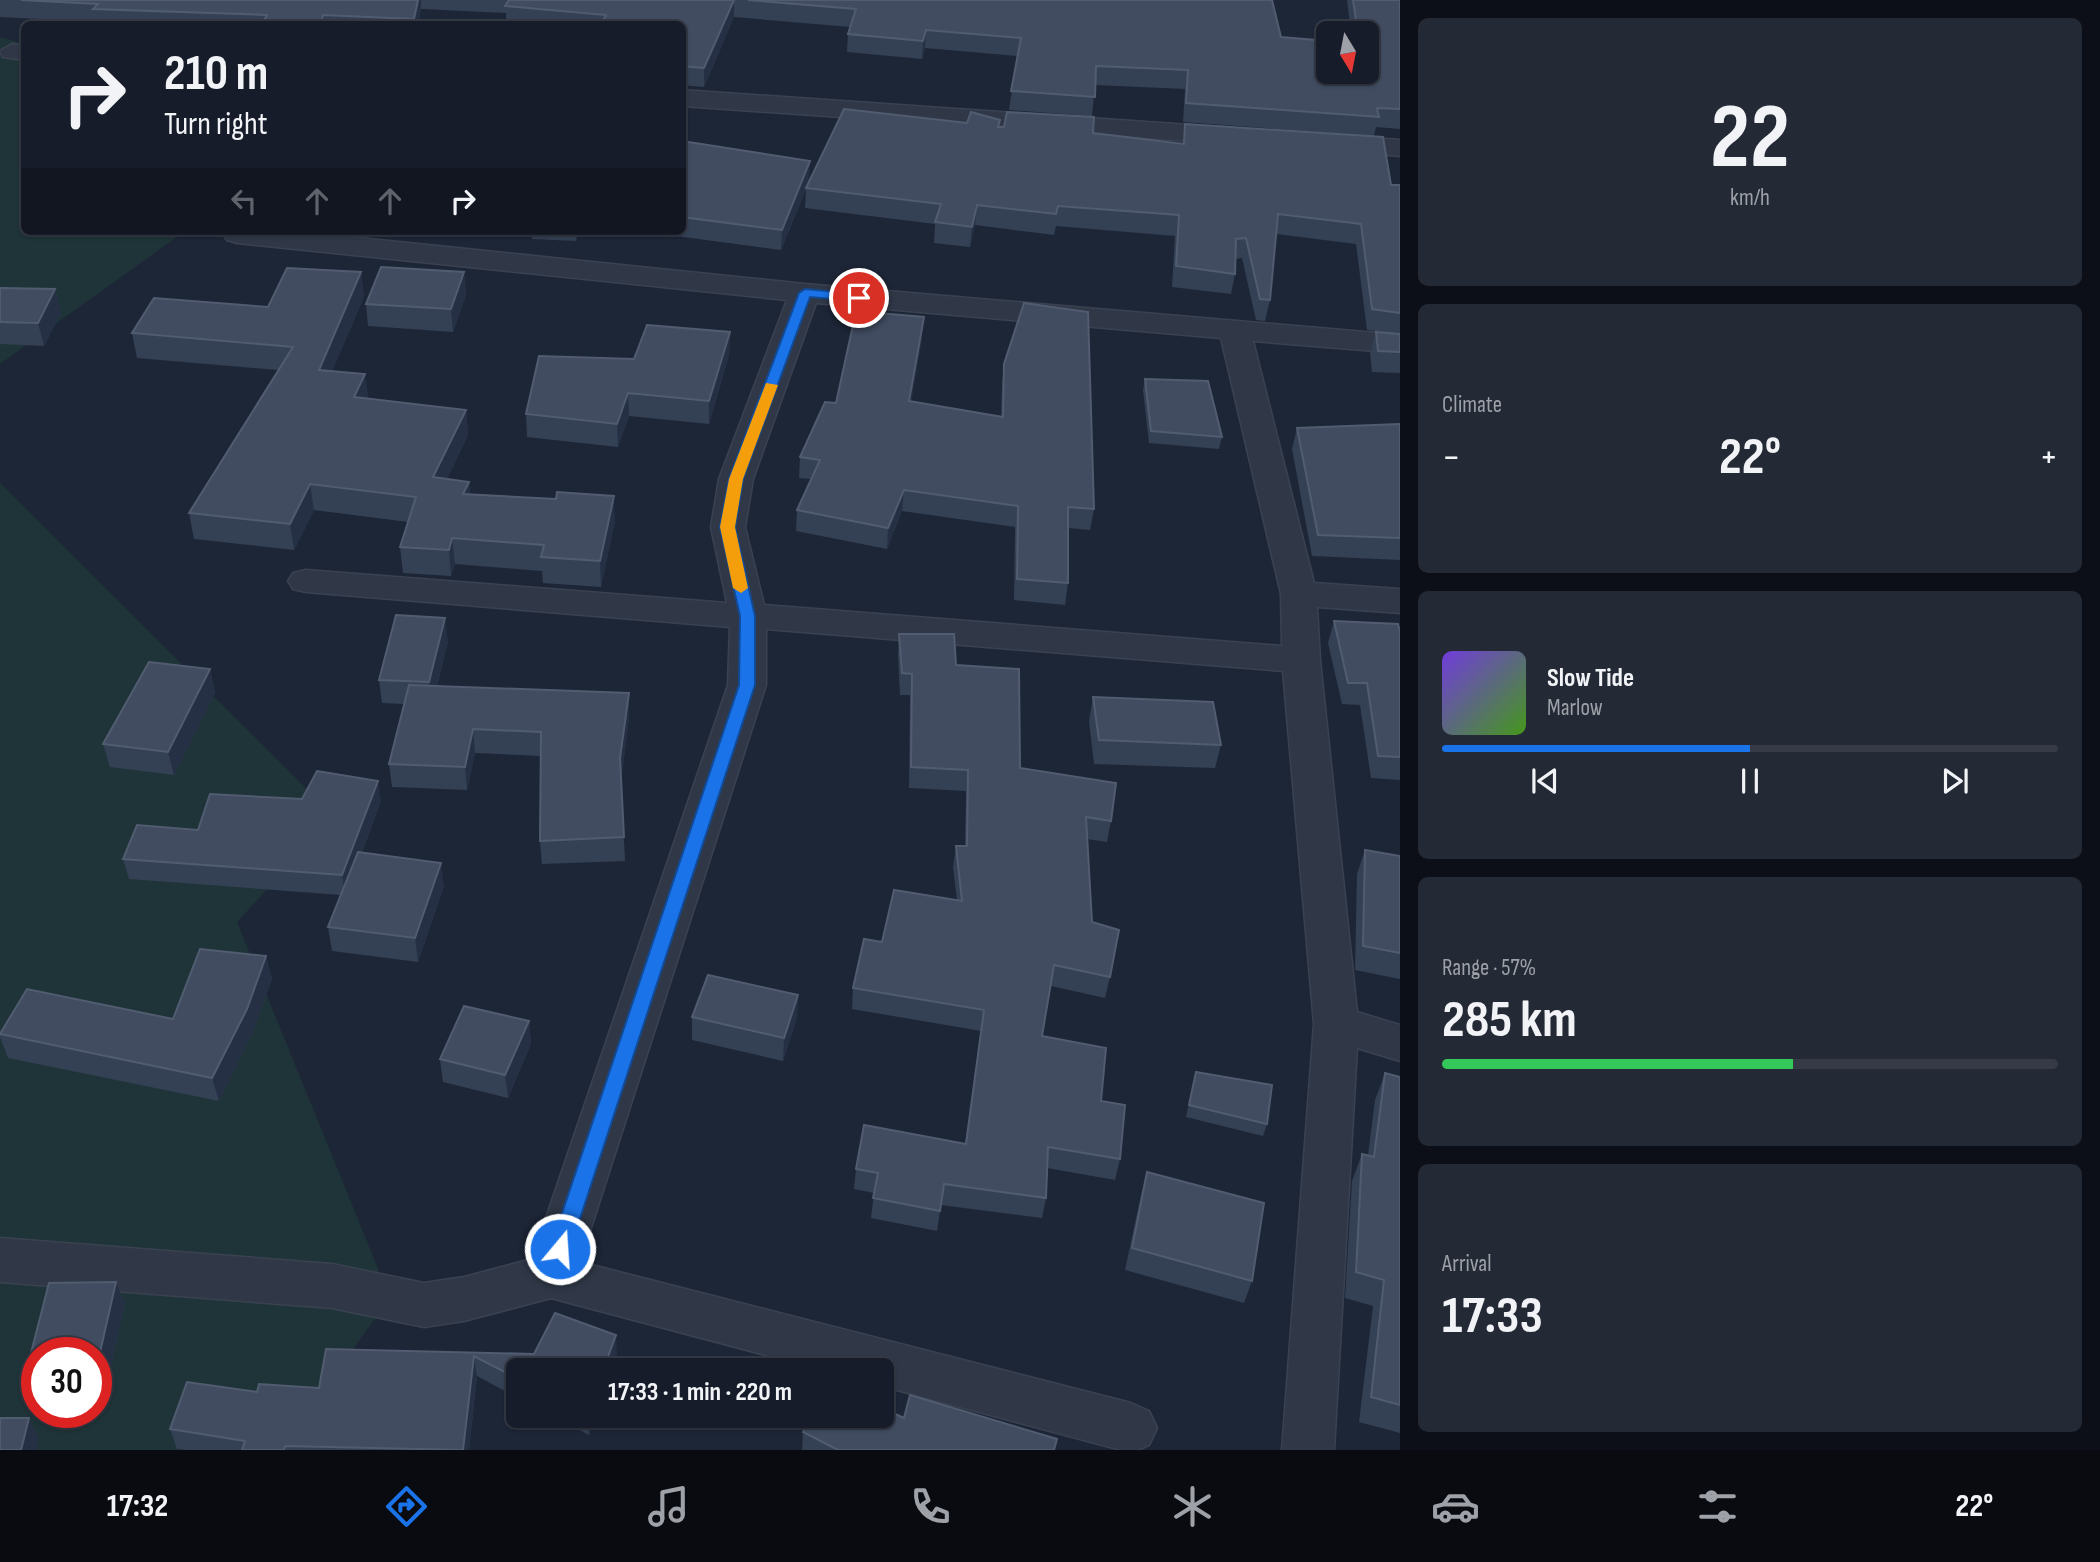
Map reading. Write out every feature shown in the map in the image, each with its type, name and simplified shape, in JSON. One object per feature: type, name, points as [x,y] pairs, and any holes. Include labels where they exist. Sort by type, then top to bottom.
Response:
[{"type":"street","points":[[686,98],[1262,138]]},
{"type":"street","points":[[1303,141],[1400,148]]},
{"type":"street","points":[[247,235],[805,293],[1235,332],[1400,344]]},
{"type":"street","points":[[551,1276],[747,685],[748,616],[728,527],[736,479],[805,293]]},
{"type":"street","points":[[1235,332],[1299,594],[1301,660],[1336,1024],[1308,1450]]},
{"type":"street","points":[[306,581],[1301,660]]},
{"type":"street","points":[[1299,594],[1400,601]]},
{"type":"street","points":[[1336,1024],[1400,1043]]},
{"type":"street","points":[[0,1260],[332,1286],[425,1305],[464,1299],[551,1276],[1131,1428]]},
{"type":"green space","points":[[0,37],[21,43],[21,235],[179,235],[0,364]]},
{"type":"green space","points":[[0,483],[340,822],[332,819],[237,922],[390,1298],[280,1450],[0,1450]]},
{"type":"building","points":[[21,0],[418,0],[414,19],[323,15],[322,21],[264,21],[267,15],[93,9],[98,4]]},
{"type":"building","points":[[509,0],[734,0],[704,68],[686,66],[686,21],[603,21],[606,15],[505,6]]},
{"type":"building","points":[[748,0],[1272,0],[1281,37],[1316,40],[1316,84],[1379,84],[1379,21],[1356,21],[1353,0],[1400,0],[1400,109],[1377,108],[1379,117],[1186,103],[1188,70],[1096,66],[1095,97],[1011,91],[1021,38],[926,30],[923,41],[848,34],[856,9]]},
{"type":"building","points":[[844,109],[967,123],[971,112],[1000,120],[998,127],[1004,127],[1007,112],[1094,117],[1093,133],[1184,144],[1185,124],[1383,137],[1391,185],[1400,185],[1400,313],[1372,309],[1361,224],[1278,214],[1270,300],[1260,299],[1246,238],[1236,239],[1235,274],[1176,266],[1179,215],[1058,206],[1056,214],[977,205],[972,227],[935,222],[941,204],[806,188]]},
{"type":"building","points":[[686,142],[810,161],[782,230],[686,218]]},
{"type":"building","points":[[381,267],[464,272],[451,309],[366,304]]},
{"type":"building","points":[[287,268],[361,272],[319,370],[365,374],[354,397],[466,410],[433,477],[469,482],[463,494],[556,499],[557,492],[614,496],[600,561],[541,557],[544,545],[452,538],[449,550],[400,547],[416,497],[310,484],[290,524],[189,513],[293,347],[132,333],[154,298],[268,307]]},
{"type":"building","points":[[0,288],[55,289],[38,323],[0,322]]},
{"type":"building","points":[[1024,303],[1088,312],[1094,509],[1068,507],[1068,583],[1017,579],[1018,506],[904,490],[888,528],[797,510],[820,460],[800,457],[825,402],[836,403],[856,311],[924,317],[909,401],[1003,417],[1004,364]]},
{"type":"building","points":[[647,325],[730,332],[709,401],[628,393],[617,424],[526,414],[539,356],[634,359]]},
{"type":"building","points":[[1376,332],[1400,334],[1400,352],[1378,351]]},
{"type":"building","points":[[1145,379],[1208,381],[1222,437],[1151,431]]},
{"type":"building","points":[[1400,424],[1400,538],[1318,535],[1297,428]]},
{"type":"building","points":[[396,615],[445,618],[429,682],[379,680]]},
{"type":"building","points":[[1334,621],[1398,624],[1400,757],[1378,756],[1367,683],[1348,683]]},
{"type":"building","points":[[899,634],[954,634],[956,665],[1019,669],[1020,768],[1116,783],[1111,821],[1086,817],[1092,922],[1119,930],[1110,977],[1054,965],[1042,1036],[1106,1048],[1101,1101],[1125,1105],[1120,1159],[1048,1147],[1046,1198],[944,1184],[940,1211],[873,1198],[878,1173],[856,1169],[864,1125],[966,1144],[984,1010],[853,988],[864,939],[882,942],[894,890],[962,901],[956,846],[967,846],[968,770],[911,767],[912,674],[902,673]]},
{"type":"building","points":[[149,662],[210,669],[168,752],[103,744]]},
{"type":"building","points":[[409,685],[629,693],[620,758],[624,837],[540,841],[541,732],[473,729],[465,767],[389,764]]},
{"type":"building","points":[[1093,697],[1213,702],[1221,745],[1099,740]]},
{"type":"building","points":[[317,771],[378,781],[342,875],[123,859],[137,825],[198,830],[210,794],[302,799]]},
{"type":"building","points":[[1365,850],[1400,856],[1400,953],[1363,946]]},
{"type":"building","points":[[358,852],[441,863],[415,938],[328,927]]},
{"type":"building","points":[[200,949],[266,956],[247,1009],[212,1078],[0,1034],[27,989],[173,1019]]},
{"type":"building","points":[[708,975],[798,995],[784,1038],[692,1017]]},
{"type":"building","points":[[464,1006],[529,1021],[505,1075],[440,1059]]},
{"type":"building","points":[[1196,1072],[1272,1085],[1267,1124],[1189,1105]]},
{"type":"building","points":[[1385,1073],[1400,1077],[1400,1405],[1371,1397],[1384,1280],[1356,1272],[1362,1154],[1374,1157]]},
{"type":"building","points":[[1147,1172],[1264,1203],[1252,1281],[1132,1248]]},
{"type":"building","points":[[116,1282],[104,1337],[35,1337],[49,1283]]},
{"type":"building","points":[[555,1313],[616,1335],[607,1358],[506,1358],[506,1373],[474,1356],[463,1450],[285,1446],[284,1450],[242,1450],[245,1441],[170,1429],[187,1382],[257,1392],[259,1384],[319,1388],[326,1349],[534,1354]]},
{"type":"building","points":[[910,1395],[1057,1439],[1054,1450],[838,1450],[803,1432],[805,1428],[894,1428],[894,1413],[904,1418]]},
{"type":"building","points":[[0,1418],[21,1418],[21,1428],[26,1428],[21,1450],[0,1450]]},
{"type":"slow traffic","points":[[741,588],[728,527],[736,479],[771,385]]},
{"type":"route","points":[[560,1249],[747,685],[748,616],[728,527],[736,479],[805,293],[859,298]]}]
